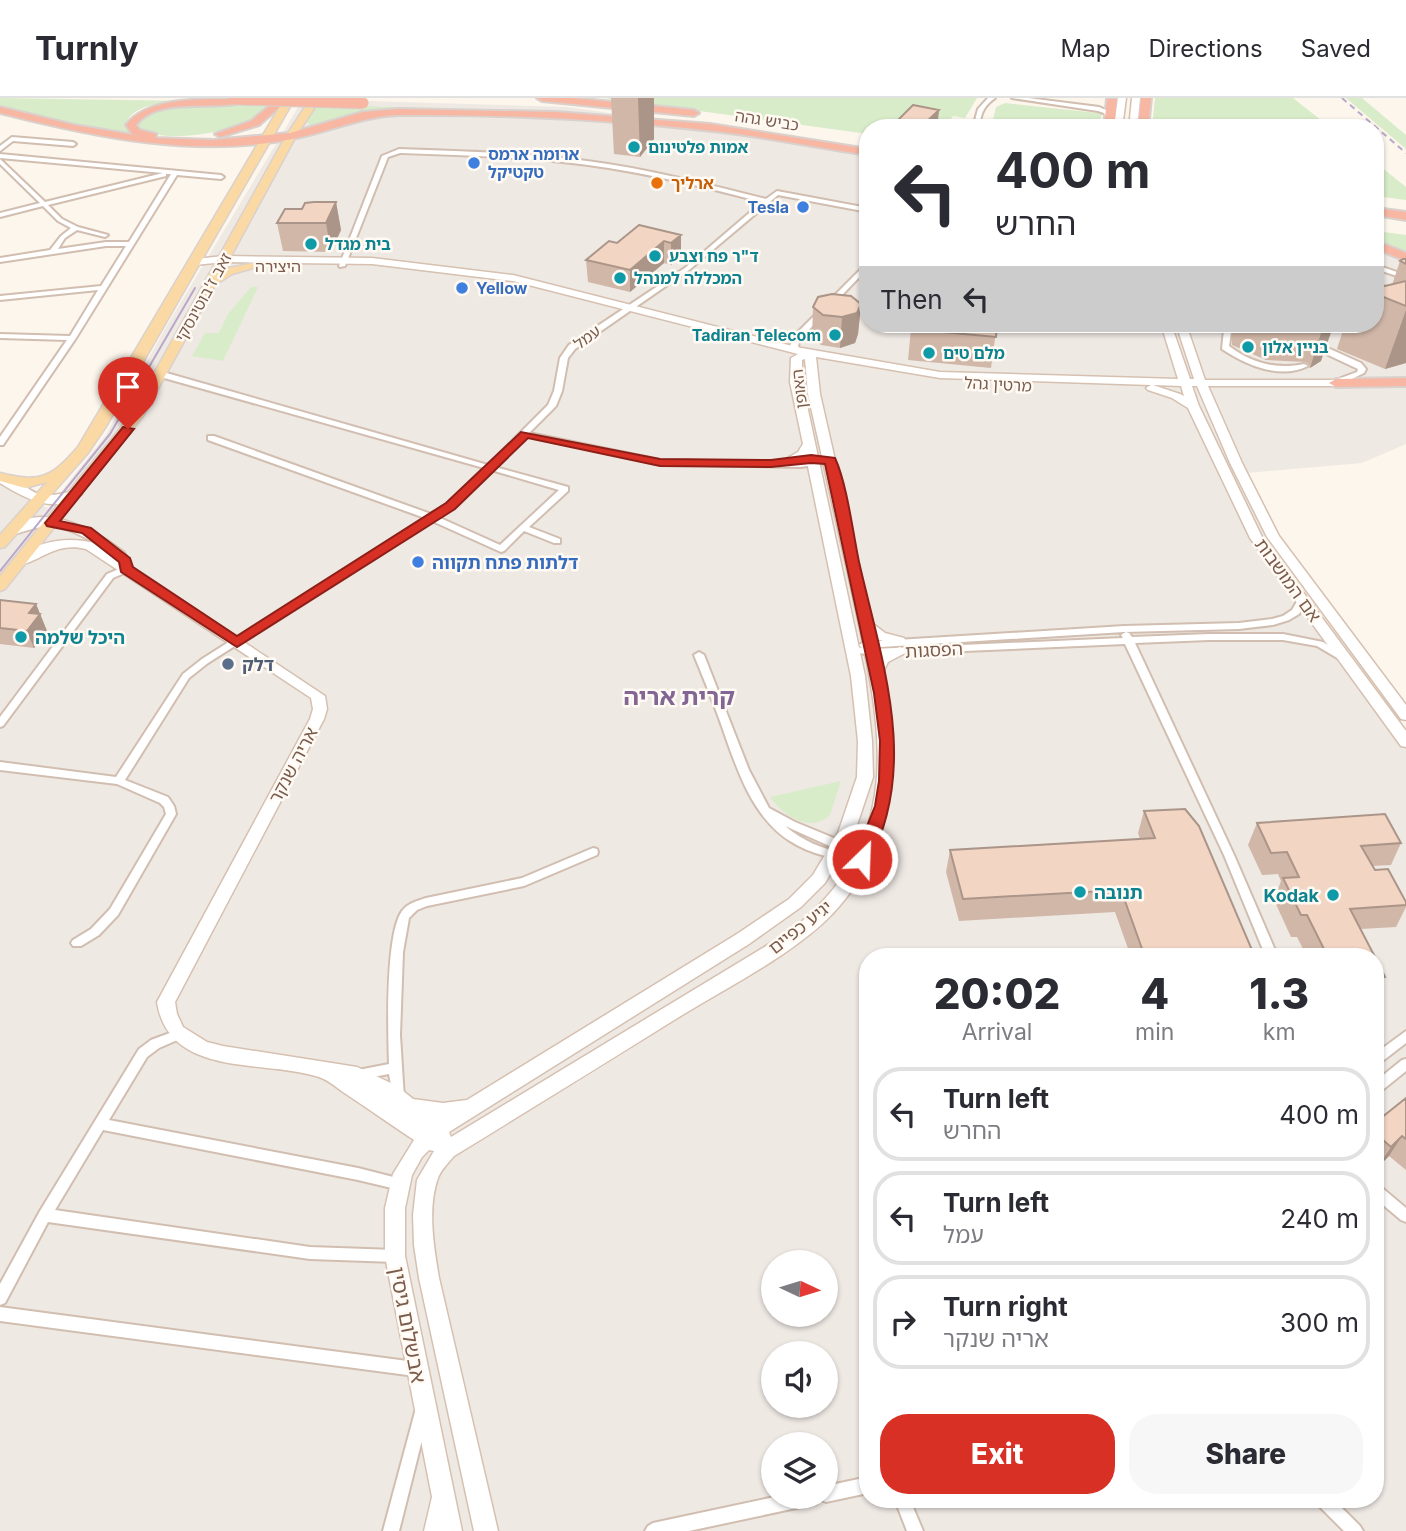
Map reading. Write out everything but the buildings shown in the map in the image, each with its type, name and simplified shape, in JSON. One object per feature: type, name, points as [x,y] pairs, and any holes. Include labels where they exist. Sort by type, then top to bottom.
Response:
[{"type":"highway","points":[[199,98],[233,100]]},
{"type":"highway","points":[[233,100],[160,106],[138,114],[131,125],[136,131],[151,136],[172,138],[211,135],[255,123],[288,98]]},
{"type":"highway","points":[[542,98],[729,118]]},
{"type":"highway","points":[[1110,119],[1112,98]]},
{"type":"highway","points":[[1144,119],[1146,98]]},
{"type":"highway","name":"כביש גהה","points":[[233,100],[313,100],[587,112],[723,129],[859,151]]},
{"type":"highway","name":"כביש גהה","points":[[497,102],[643,111],[859,145]]},
{"type":"highway","points":[[0,110],[142,145],[238,149],[256,153]]},
{"type":"highway","points":[[71,128],[165,143],[264,139],[291,136],[363,115],[398,111],[556,115],[723,129]]},
{"type":"highway","points":[[1384,214],[1406,217]]},
{"type":"highway","points":[[1384,226],[1406,228]]},
{"type":"highway","points":[[1384,248],[1406,257]]},
{"type":"highway","points":[[1336,383],[1406,382]]},
{"type":"main road","name":"זאב ז'בוטינסקי","points":[[0,544],[64,472],[98,428],[288,98]]},
{"type":"main road","name":"זאב ז'בוטינסקי","points":[[0,586],[128,429],[313,100]]},
{"type":"main road","points":[[208,287],[223,273],[254,266]]},
{"type":"main road","points":[[0,477],[25,484],[51,479],[64,472]]},
{"type":"street","points":[[969,119],[982,98]]},
{"type":"street","points":[[976,119],[984,104],[992,98]]},
{"type":"street","points":[[1015,98],[1099,109],[1106,112],[1109,119]]},
{"type":"street","points":[[1035,98],[1097,105],[1108,103],[1112,98]]},
{"type":"street","points":[[1119,119],[1122,98]]},
{"type":"street","points":[[1134,119],[1136,98]]},
{"type":"street","points":[[0,149],[12,139],[73,144]]},
{"type":"street","points":[[343,263],[385,156],[399,151],[492,153],[588,163],[687,181],[766,201],[777,193],[785,193],[859,209]]},
{"type":"street","points":[[0,156],[221,177]]},
{"type":"street","points":[[0,161],[60,220],[76,228],[105,235]]},
{"type":"street","points":[[0,215],[44,202],[175,173]]},
{"type":"street","points":[[0,443],[72,338],[175,173]]},
{"type":"street","name":"עמל","points":[[118,781],[186,676],[450,506],[525,434],[556,398],[567,352],[687,270],[766,201]]},
{"type":"street","points":[[53,251],[63,237],[76,228]]},
{"type":"street","points":[[0,260],[53,251],[129,244]]},
{"type":"street","points":[[230,247],[247,256],[269,260]]},
{"type":"street","name":"היצירה","points":[[195,262],[269,260],[384,264],[513,278],[632,306],[797,354]]},
{"type":"street","name":"היצירה","points":[[222,262],[254,266],[343,263]]},
{"type":"street","points":[[1384,270],[1406,277]]},
{"type":"street","points":[[797,354],[794,346],[797,338],[859,273]]},
{"type":"street","points":[[0,298],[102,288]]},
{"type":"street","name":"היצירה","points":[[711,330],[771,351],[797,354]]},
{"type":"street","name":"אם המושבות","points":[[1171,333],[1188,366],[1201,383],[1236,463],[1273,537],[1406,715]]},
{"type":"street","name":"אם המושבות","points":[[1184,333],[1188,366],[1186,384],[1256,538],[1406,742]]},
{"type":"street","points":[[1227,333],[1225,346],[1235,355],[1255,364],[1282,369],[1304,366]]},
{"type":"street","points":[[0,337],[72,338]]},
{"type":"street","points":[[1315,359],[1335,346]]},
{"type":"street","points":[[771,351],[786,363],[796,382]]},
{"type":"street","points":[[1327,351],[1362,369],[1336,383]]},
{"type":"street","name":"האופן","points":[[812,462],[796,382],[797,354],[810,357],[814,394],[831,461]]},
{"type":"street","name":"מרטין גהל","points":[[810,357],[850,367],[949,382],[1152,388],[1201,383],[1336,383]]},
{"type":"street","name":"מרטין גהל","points":[[810,357],[940,375],[1006,379],[1164,381],[1186,384]]},
{"type":"street","points":[[1164,381],[1188,366],[1232,383]]},
{"type":"street","points":[[814,394],[816,382],[825,370],[850,367]]},
{"type":"street","points":[[160,374],[565,489],[501,549],[431,517],[211,438]]},
{"type":"street","points":[[1152,388],[1176,396],[1194,406]]},
{"type":"street","points":[[525,434],[660,462],[771,464],[831,461]]},
{"type":"street","points":[[771,464],[803,454],[808,445]]},
{"type":"street","points":[[790,460],[812,462]]},
{"type":"street","name":"יגיע כפיים","points":[[447,1150],[761,957],[813,921],[839,896],[862,859],[877,824],[887,781],[888,741],[867,626],[831,461]]},
{"type":"street","name":"יגיע כפיים","points":[[431,1134],[796,903],[819,879],[838,850],[854,817],[865,777],[865,741],[858,676],[812,462]]},
{"type":"street","points":[[0,477],[38,501],[58,501],[76,494]]},
{"type":"street","name":"אריה שנקר","points":[[12,531],[28,523],[52,523],[86,530],[125,561],[126,569]]},
{"type":"street","points":[[523,528],[557,541]]},
{"type":"street","name":"אריה שנקר","points":[[21,561],[52,546],[83,543],[318,696],[320,709],[310,733],[166,1002],[167,1021],[178,1035]]},
{"type":"street","points":[[0,724],[110,576],[126,569]]},
{"type":"street","name":"הפסגות","points":[[852,649],[1239,626],[1273,622],[1296,612],[1303,600]]},
{"type":"street","points":[[867,626],[899,646],[883,659],[876,672]]},
{"type":"street","points":[[1126,634],[1223,843],[1268,948]]},
{"type":"street","name":"הפסגות","points":[[1126,634],[1283,637],[1320,644],[1345,659]]},
{"type":"street","points":[[699,655],[752,792],[771,820],[790,836],[862,859]]},
{"type":"street","points":[[0,766],[118,781],[163,800],[169,806],[171,814],[114,912],[95,932],[77,943]]},
{"type":"street","points":[[100,1124],[358,1174],[403,1175],[405,1135],[394,1068],[397,958],[403,919],[412,907],[426,902],[524,882],[593,852]]},
{"type":"street","points":[[0,1298],[45,1215],[143,1053],[155,1044],[178,1035],[201,1048],[223,1054],[326,1070],[357,1074],[394,1068]]},
{"type":"street","points":[[1384,1053],[1406,1036]]},
{"type":"street","points":[[1384,1077],[1406,1064]]},
{"type":"street","points":[[326,1070],[400,1107],[443,1111],[475,1105]]},
{"type":"street","points":[[357,1074],[400,1107],[447,1150]]},
{"type":"street","name":"אבשלום גיסין","points":[[431,1134],[403,1175],[394,1220],[395,1256],[415,1369],[450,1531]]},
{"type":"street","name":"אבשלום גיסין","points":[[447,1150],[435,1164],[427,1181],[423,1215],[424,1245],[429,1278],[486,1531]]},
{"type":"street","points":[[1384,1198],[1406,1216]]},
{"type":"street","points":[[45,1215],[310,1253],[395,1256]]},
{"type":"street","points":[[0,1314],[415,1369]]},
{"type":"street","points":[[391,1531],[423,1406]]},
{"type":"street","points":[[838,1491],[859,1487]]},
{"type":"street","points":[[436,1531],[442,1492]]},
{"type":"street","points":[[653,1531],[761,1508]]},
{"type":"street","points":[[905,1508],[915,1531]]},
{"type":"street","points":[[1331,1508],[1355,1531]]},
{"type":"shaded area","points":[[303,99],[567,107],[859,149],[859,333],[1384,333],[1384,243],[1406,251],[1406,444],[1362,463],[1236,474],[1266,539],[1406,728],[1406,1531],[0,1531],[0,482],[48,508],[32,529],[106,435],[166,327]]},
{"type":"green space","points":[[0,98],[188,101],[161,103],[135,112],[125,125],[130,134],[139,138],[84,128],[0,105]]},
{"type":"green space","points":[[603,98],[977,98],[965,118],[953,116],[951,119],[859,119],[859,133]]},
{"type":"green space","points":[[1155,98],[1293,98],[1320,119],[1153,119]]},
{"type":"green space","points":[[1346,98],[1362,98],[1406,135],[1406,149],[1384,130],[1384,119],[1371,119]]},
{"type":"green space","points":[[1005,103],[1102,114],[1101,119],[993,119],[996,107]]},
{"type":"green space","points":[[202,104],[272,105],[250,122],[209,133],[159,135],[146,131],[137,124],[155,110]]},
{"type":"green space","points":[[316,105],[434,108],[372,111],[315,128],[305,121]]},
{"type":"green space","points":[[1384,169],[1406,187],[1406,200],[1384,197]]},
{"type":"green space","points":[[1384,232],[1406,235],[1406,256],[1384,246]]},
{"type":"green space","points":[[251,287],[258,287],[223,361],[192,356],[205,333],[219,333],[228,314]]},
{"type":"green space","points":[[841,781],[830,815],[814,823],[789,816],[770,797]]},
{"type":"tram line","points":[[0,571],[110,434],[195,288]]},
{"type":"railway","points":[[1342,98],[1366,119]]},
{"type":"railway","points":[[1384,134],[1406,153]]},
{"type":"place","name":"אמות פלטינום","points":[[634,147]]},
{"type":"place","name":"ארומה ארמס טקטיקל","points":[[474,163]]},
{"type":"place","name":"ארליך","points":[[657,183]]},
{"type":"place","name":"Tesla","points":[[803,207]]},
{"type":"place","name":"בית מגדל","points":[[311,244]]},
{"type":"place","name":"ד\"ר פח וצבע","points":[[655,256]]},
{"type":"place","name":"המכללה למנהל","points":[[620,278]]},
{"type":"place","name":"Yellow","points":[[462,288]]},
{"type":"place","name":"Tadiran Telecom","points":[[835,335]]},
{"type":"place","name":"בניין אלון","points":[[1248,347]]},
{"type":"place","name":"מלם טים","points":[[929,353]]},
{"type":"place","name":"דלתות פתח תקווה","points":[[418,562]]},
{"type":"place","name":"היכל שלמה","points":[[21,637]]},
{"type":"place","name":"דלק","points":[[228,664]]},
{"type":"place","name":"תנובה","points":[[1080,892]]},
{"type":"place","name":"Kodak","points":[[1333,895]]},
{"type":"district","name":"קרית אריה","points":[[679,696]]},
{"type":"route","points":[[128,429],[52,523],[86,530],[125,561],[126,569],[237,642],[450,506],[525,434],[660,462],[771,464],[790,460],[831,461],[881,693],[888,741],[883,806],[862,859]]}]
